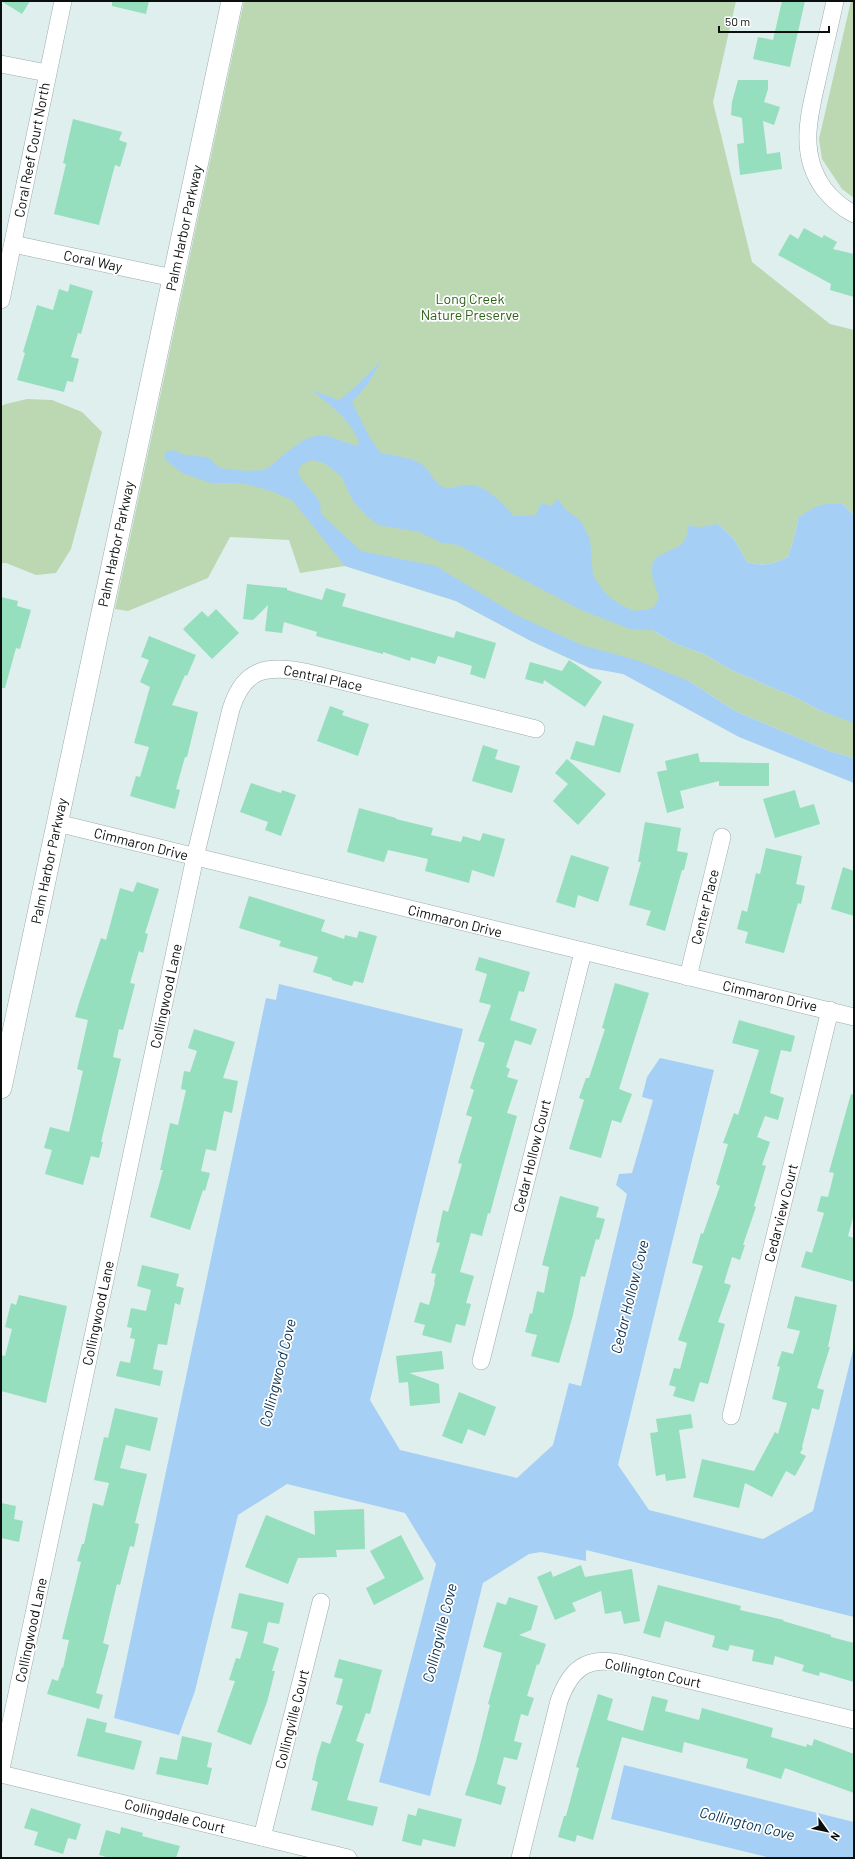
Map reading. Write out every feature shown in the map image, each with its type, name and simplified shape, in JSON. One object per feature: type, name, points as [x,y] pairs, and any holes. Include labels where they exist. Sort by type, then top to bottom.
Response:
[{"type":"street","name":"Coral Reef Court North","points":[[1,300],[63,1]]},
{"type":"street","name":"Palm Harbor Parkway","points":[[1,1088],[232,1]]},
{"type":"street","points":[[835,1],[808,120],[808,150],[815,174],[821,185],[838,204],[854,214]]},
{"type":"street","points":[[1,64],[48,73]]},
{"type":"street","name":"Coral Way","points":[[13,244],[173,278]]},
{"type":"street","name":"Central Place","points":[[195,857],[234,700],[240,686],[253,674],[276,668],[305,672],[536,729]]},
{"type":"street","name":"Cimmaron Drive","points":[[57,824],[854,1017]]},
{"type":"street","name":"Center Place","points":[[688,977],[722,838]]},
{"type":"street","name":"Collingwood Lane","points":[[1,1770],[195,857]]},
{"type":"street","name":"Cedar Hollow Court","points":[[481,1361],[583,952]]},
{"type":"street","name":"Cedarview Court","points":[[731,1416],[830,1010]]},
{"type":"street","name":"Collingville Court","points":[[262,1837],[321,1602]]},
{"type":"street","name":"Collington Court","points":[[520,1858],[559,1701],[567,1682],[579,1668],[586,1664],[601,1660],[619,1663],[854,1720]]},
{"type":"street","name":"Collingdale Court","points":[[1,1774],[348,1858]]},
{"type":"green space","name":"Long Creek Nature Preserve","points":[[244,1],[736,1],[713,102],[752,262],[830,324],[854,330],[854,515],[843,504],[798,518],[796,531],[788,557],[773,563],[763,564],[752,564],[747,562],[734,539],[718,524],[650,629],[676,644],[704,654],[731,670],[797,698],[821,711],[853,722],[854,758],[832,752],[735,711],[689,681],[590,668],[531,641],[456,601],[345,566],[300,573],[289,540],[230,537],[208,578],[128,611],[115,609]]},
{"type":"green space","points":[[851,1],[854,1],[854,198],[842,189],[822,159],[819,139]]},
{"type":"green space","points":[[27,399],[52,400],[82,412],[102,432],[71,549],[56,573],[36,575],[6,563],[1,563],[1,406]]},
{"type":"water","points":[[381,361],[368,384],[352,402],[370,438],[381,453],[404,457],[420,463],[426,468],[437,483],[445,488],[472,485],[486,490],[514,516],[536,515],[541,503],[551,506],[558,499],[566,510],[581,521],[590,539],[593,575],[605,593],[619,604],[634,611],[650,609],[655,606],[659,597],[652,575],[654,560],[683,543],[687,536],[688,526],[701,527],[718,524],[734,539],[747,562],[752,564],[768,564],[788,557],[796,531],[798,518],[809,510],[824,504],[843,504],[854,515],[854,723],[821,711],[797,698],[731,670],[704,654],[676,644],[652,630],[630,629],[581,610],[458,545],[442,543],[419,532],[378,525],[353,501],[341,476],[324,463],[312,460],[302,464],[298,471],[301,479],[320,501],[321,514],[361,551],[436,566],[518,616],[582,645],[636,660],[689,681],[735,711],[832,752],[854,758],[854,783],[739,737],[623,674],[590,668],[531,641],[456,601],[345,566],[292,500],[271,491],[250,485],[235,483],[211,483],[182,473],[166,460],[164,456],[166,452],[174,450],[184,455],[208,457],[220,468],[247,471],[263,470],[268,468],[292,448],[304,440],[317,435],[328,436],[357,445],[359,443],[351,427],[339,413],[311,390],[339,400],[353,389]]},
{"type":"water","points":[[279,984],[463,1029],[370,1400],[400,1450],[517,1478],[553,1445],[569,1383],[581,1386],[627,1194],[616,1185],[619,1174],[632,1173],[653,1100],[642,1097],[647,1077],[660,1058],[714,1070],[618,1465],[649,1510],[763,1539],[813,1511],[854,1346],[854,1617],[586,1550],[586,1561],[541,1552],[529,1554],[483,1583],[430,1796],[379,1782],[436,1564],[405,1513],[287,1484],[238,1515],[195,1691],[179,1735],[114,1718],[266,998],[276,1000]]},
{"type":"water","name":"Collington Cove","points":[[624,1765],[854,1822],[854,1858],[771,1858],[611,1819]]},
{"type":"building","points":[[1,1],[30,1],[22,14]]},
{"type":"building","points":[[112,1],[149,1],[146,14],[112,6]]},
{"type":"building","points":[[782,1],[805,1],[790,67],[753,59],[758,37],[773,40]]},
{"type":"building","points":[[738,80],[768,80],[768,89],[764,102],[780,107],[774,125],[763,121],[767,154],[780,152],[782,169],[740,175],[737,144],[744,143],[742,118],[731,115],[732,102]]},
{"type":"building","points":[[73,119],[122,132],[119,140],[127,143],[120,167],[115,165],[99,225],[54,214],[66,164],[63,163]]},
{"type":"building","points":[[804,228],[822,238],[824,235],[837,242],[833,249],[854,254],[854,297],[830,290],[831,284],[778,255],[790,234],[798,239]]},
{"type":"building","points":[[70,284],[93,291],[81,334],[78,333],[71,357],[79,359],[73,382],[67,381],[64,392],[17,380],[25,353],[23,352],[37,305],[53,310],[59,289],[68,292]]},
{"type":"building","points":[[247,584],[287,588],[287,590],[322,600],[326,588],[346,594],[342,606],[454,638],[456,631],[496,643],[485,679],[470,674],[472,666],[438,656],[435,664],[411,657],[410,661],[383,652],[383,654],[316,636],[317,632],[284,622],[282,633],[265,631],[268,605],[253,620],[243,619]]},
{"type":"building","points":[[1,597],[18,601],[17,606],[31,610],[20,649],[16,648],[5,688],[1,688]]},
{"type":"building","points":[[216,609],[239,633],[212,659],[183,629],[202,611],[208,617]]},
{"type":"building","points":[[149,636],[196,655],[187,676],[185,675],[172,705],[198,712],[187,757],[185,757],[176,789],[180,790],[175,809],[130,796],[136,776],[140,777],[149,747],[134,743],[150,687],[140,682],[149,660],[141,657]]},
{"type":"building","points":[[569,660],[602,682],[585,707],[544,680],[543,684],[525,679],[530,662],[562,671]]},
{"type":"building","points":[[330,706],[344,711],[342,715],[369,724],[358,756],[317,741]]},
{"type":"building","points":[[603,715],[634,724],[620,773],[570,759],[576,741],[594,746]]},
{"type":"building","points":[[483,745],[498,750],[495,759],[520,766],[512,793],[472,781]]},
{"type":"building","points":[[698,753],[700,762],[769,763],[769,786],[719,786],[719,781],[680,791],[684,808],[667,813],[657,772],[667,770],[665,761]]},
{"type":"building","points":[[567,759],[606,794],[578,825],[553,801],[568,784],[555,773]]},
{"type":"building","points":[[251,783],[281,793],[282,790],[296,795],[281,836],[265,830],[268,822],[240,812]]},
{"type":"building","points":[[795,790],[800,808],[814,804],[820,824],[775,838],[763,799]]},
{"type":"building","points":[[359,808],[433,828],[431,835],[461,842],[463,836],[480,841],[483,833],[505,839],[494,877],[472,870],[469,883],[425,871],[428,859],[388,850],[384,862],[347,852]]},
{"type":"building","points":[[645,822],[681,828],[677,851],[688,853],[665,931],[646,925],[651,911],[629,905],[641,862],[638,862]]},
{"type":"building","points":[[766,848],[802,856],[796,884],[805,886],[801,904],[798,903],[784,953],[745,943],[748,932],[737,929],[742,910],[747,912],[756,873],[760,874]]},
{"type":"building","points":[[571,855],[609,867],[598,902],[578,895],[575,908],[556,902]]},
{"type":"building","points":[[843,867],[854,871],[854,916],[831,909]]},
{"type":"building","points":[[137,882],[159,889],[145,933],[148,934],[143,953],[139,951],[130,983],[135,984],[123,1030],[119,1029],[113,1057],[121,1059],[101,1142],[103,1142],[99,1158],[91,1156],[83,1185],[45,1174],[52,1150],[44,1148],[50,1127],[69,1132],[83,1071],[77,1069],[88,1020],[75,1017],[101,938],[106,940],[120,888],[133,892]]},
{"type":"building","points":[[249,896],[325,920],[321,931],[344,939],[345,935],[357,938],[359,931],[377,936],[363,983],[354,981],[352,986],[313,972],[318,957],[279,946],[281,941],[239,928]]},
{"type":"building","points":[[479,957],[530,972],[524,992],[519,991],[510,1020],[537,1029],[531,1045],[515,1040],[506,1067],[510,1069],[507,1077],[518,1080],[507,1113],[517,1116],[490,1214],[488,1213],[482,1236],[471,1233],[460,1272],[474,1276],[466,1303],[471,1304],[465,1326],[456,1324],[451,1343],[422,1335],[425,1325],[414,1322],[420,1302],[429,1305],[436,1274],[431,1273],[440,1243],[436,1242],[443,1210],[448,1212],[462,1164],[458,1163],[472,1117],[466,1115],[474,1090],[470,1088],[485,1043],[478,1041],[491,1005],[479,1002],[487,974],[475,970]]},
{"type":"building","points":[[615,983],[649,993],[619,1089],[632,1094],[621,1123],[612,1120],[601,1158],[569,1149],[584,1100],[579,1098],[586,1078],[589,1078],[605,1029],[602,1028]]},
{"type":"building","points":[[739,1020],[795,1036],[791,1052],[781,1050],[770,1093],[784,1098],[778,1120],[765,1116],[757,1137],[770,1142],[762,1165],[766,1166],[754,1206],[756,1207],[743,1245],[745,1245],[740,1260],[732,1257],[724,1283],[731,1285],[718,1322],[725,1324],[708,1384],[700,1382],[694,1402],[673,1396],[676,1387],[669,1385],[674,1368],[680,1369],[687,1343],[678,1340],[703,1266],[692,1263],[701,1233],[703,1234],[720,1186],[716,1184],[728,1144],[723,1143],[734,1113],[738,1115],[759,1050],[732,1043]]},
{"type":"building","points":[[194,1029],[235,1042],[223,1078],[238,1081],[232,1113],[224,1111],[216,1151],[206,1149],[201,1171],[210,1173],[205,1191],[203,1190],[190,1230],[150,1217],[163,1170],[160,1170],[170,1123],[178,1125],[186,1090],[181,1089],[184,1071],[190,1072],[197,1051],[188,1048]]},
{"type":"building","points":[[851,1094],[854,1095],[854,1214],[848,1236],[854,1238],[854,1282],[801,1267],[806,1251],[812,1253],[824,1213],[817,1211],[821,1196],[828,1197],[834,1173],[829,1172]]},
{"type":"building","points":[[560,1196],[599,1207],[596,1217],[605,1219],[599,1240],[596,1239],[585,1277],[581,1276],[573,1315],[559,1363],[531,1356],[537,1335],[525,1332],[530,1313],[532,1314],[537,1291],[544,1293],[549,1267],[542,1265]]},
{"type":"building","points":[[142,1265],[179,1274],[176,1286],[184,1288],[180,1305],[175,1303],[167,1345],[158,1344],[153,1369],[163,1371],[160,1386],[116,1376],[120,1361],[130,1363],[135,1339],[130,1338],[132,1328],[127,1327],[131,1308],[146,1311],[151,1290],[137,1286]]},
{"type":"building","points":[[19,1295],[67,1306],[46,1403],[1,1391],[1,1355],[5,1356],[12,1329],[5,1327],[11,1303],[16,1305]]},
{"type":"building","points":[[795,1296],[837,1305],[828,1347],[830,1347],[817,1388],[824,1390],[819,1410],[812,1408],[803,1448],[800,1453],[806,1456],[795,1476],[786,1471],[772,1497],[745,1483],[739,1508],[693,1497],[702,1459],[754,1471],[775,1432],[778,1434],[787,1403],[772,1399],[780,1367],[777,1366],[782,1351],[793,1354],[800,1331],[787,1328]]},
{"type":"building","points":[[442,1351],[444,1369],[409,1373],[439,1384],[440,1403],[410,1406],[408,1382],[399,1383],[396,1356]]},
{"type":"building","points":[[459,1392],[496,1407],[485,1436],[468,1429],[462,1444],[442,1436]]},
{"type":"building","points":[[115,1408],[158,1418],[150,1451],[126,1445],[120,1468],[147,1474],[135,1523],[139,1524],[134,1547],[130,1546],[120,1585],[117,1584],[103,1643],[109,1645],[96,1693],[103,1695],[99,1709],[47,1694],[52,1679],[58,1681],[62,1667],[63,1668],[69,1640],[62,1639],[81,1562],[77,1561],[82,1544],[84,1544],[93,1503],[103,1506],[109,1483],[94,1480],[104,1437],[108,1438]]},
{"type":"building","points":[[691,1414],[693,1428],[679,1430],[686,1478],[666,1481],[665,1474],[656,1476],[650,1433],[658,1432],[656,1419]]},
{"type":"building","points":[[1,1503],[16,1506],[14,1519],[23,1521],[19,1542],[1,1538]]},
{"type":"building","points":[[364,1509],[365,1549],[336,1550],[337,1557],[298,1558],[288,1584],[245,1567],[266,1515],[315,1535],[314,1511]]},
{"type":"building","points":[[401,1535],[424,1579],[374,1605],[366,1588],[385,1578],[370,1551]]},
{"type":"building","points":[[581,1565],[585,1577],[632,1569],[640,1621],[624,1624],[621,1611],[605,1614],[601,1591],[572,1603],[576,1611],[555,1620],[537,1577],[551,1571],[553,1577]]},
{"type":"building","points":[[658,1585],[741,1606],[740,1610],[784,1620],[783,1621],[831,1635],[831,1637],[854,1643],[854,1682],[820,1672],[819,1676],[802,1671],[804,1665],[775,1656],[773,1665],[752,1661],[754,1650],[730,1645],[728,1651],[712,1647],[715,1636],[665,1621],[660,1638],[643,1633]]},
{"type":"building","points":[[239,1593],[284,1603],[279,1624],[268,1622],[263,1643],[279,1648],[272,1671],[275,1671],[267,1702],[251,1745],[217,1732],[235,1681],[229,1680],[236,1658],[240,1659],[248,1632],[231,1628]]},
{"type":"building","points":[[509,1597],[538,1606],[531,1630],[519,1635],[546,1644],[539,1665],[537,1664],[527,1696],[534,1698],[528,1716],[521,1714],[514,1741],[522,1743],[517,1760],[504,1757],[497,1784],[506,1787],[501,1805],[465,1795],[476,1761],[490,1705],[488,1704],[502,1653],[483,1647],[497,1602],[506,1605]]},
{"type":"building","points":[[339,1659],[382,1670],[370,1714],[366,1713],[356,1741],[364,1744],[347,1800],[378,1807],[373,1826],[311,1810],[318,1782],[312,1780],[317,1757],[322,1741],[330,1744],[343,1706],[336,1704],[343,1679],[334,1677]]},
{"type":"building","points":[[598,1694],[613,1699],[607,1720],[643,1731],[652,1696],[668,1700],[665,1711],[699,1720],[702,1708],[773,1728],[771,1737],[806,1747],[807,1744],[812,1746],[814,1739],[854,1754],[854,1793],[785,1768],[781,1779],[746,1768],[748,1759],[684,1742],[682,1753],[622,1737],[593,1840],[577,1835],[575,1842],[558,1837],[564,1816],[566,1816],[579,1768],[576,1767]]},
{"type":"building","points":[[87,1718],[107,1723],[105,1732],[142,1741],[134,1770],[77,1756]]},
{"type":"building","points":[[182,1736],[212,1743],[207,1767],[212,1768],[208,1785],[156,1774],[160,1757],[177,1760]]},
{"type":"building","points":[[31,1808],[81,1824],[76,1840],[68,1838],[63,1854],[34,1845],[38,1832],[24,1828]]},
{"type":"building","points":[[418,1808],[462,1819],[455,1847],[423,1839],[421,1846],[402,1841],[408,1814],[416,1816]]},
{"type":"building","points":[[121,1827],[143,1833],[142,1836],[180,1846],[176,1858],[110,1858],[99,1855],[106,1830],[120,1834]]},
{"type":"water label","name":"Cedar Hollow Cove","points":[[630,1297]]},
{"type":"water label","name":"Collingwood Cove","points":[[278,1373]]},
{"type":"water label","name":"Collingville Cove","points":[[440,1633]]}]
